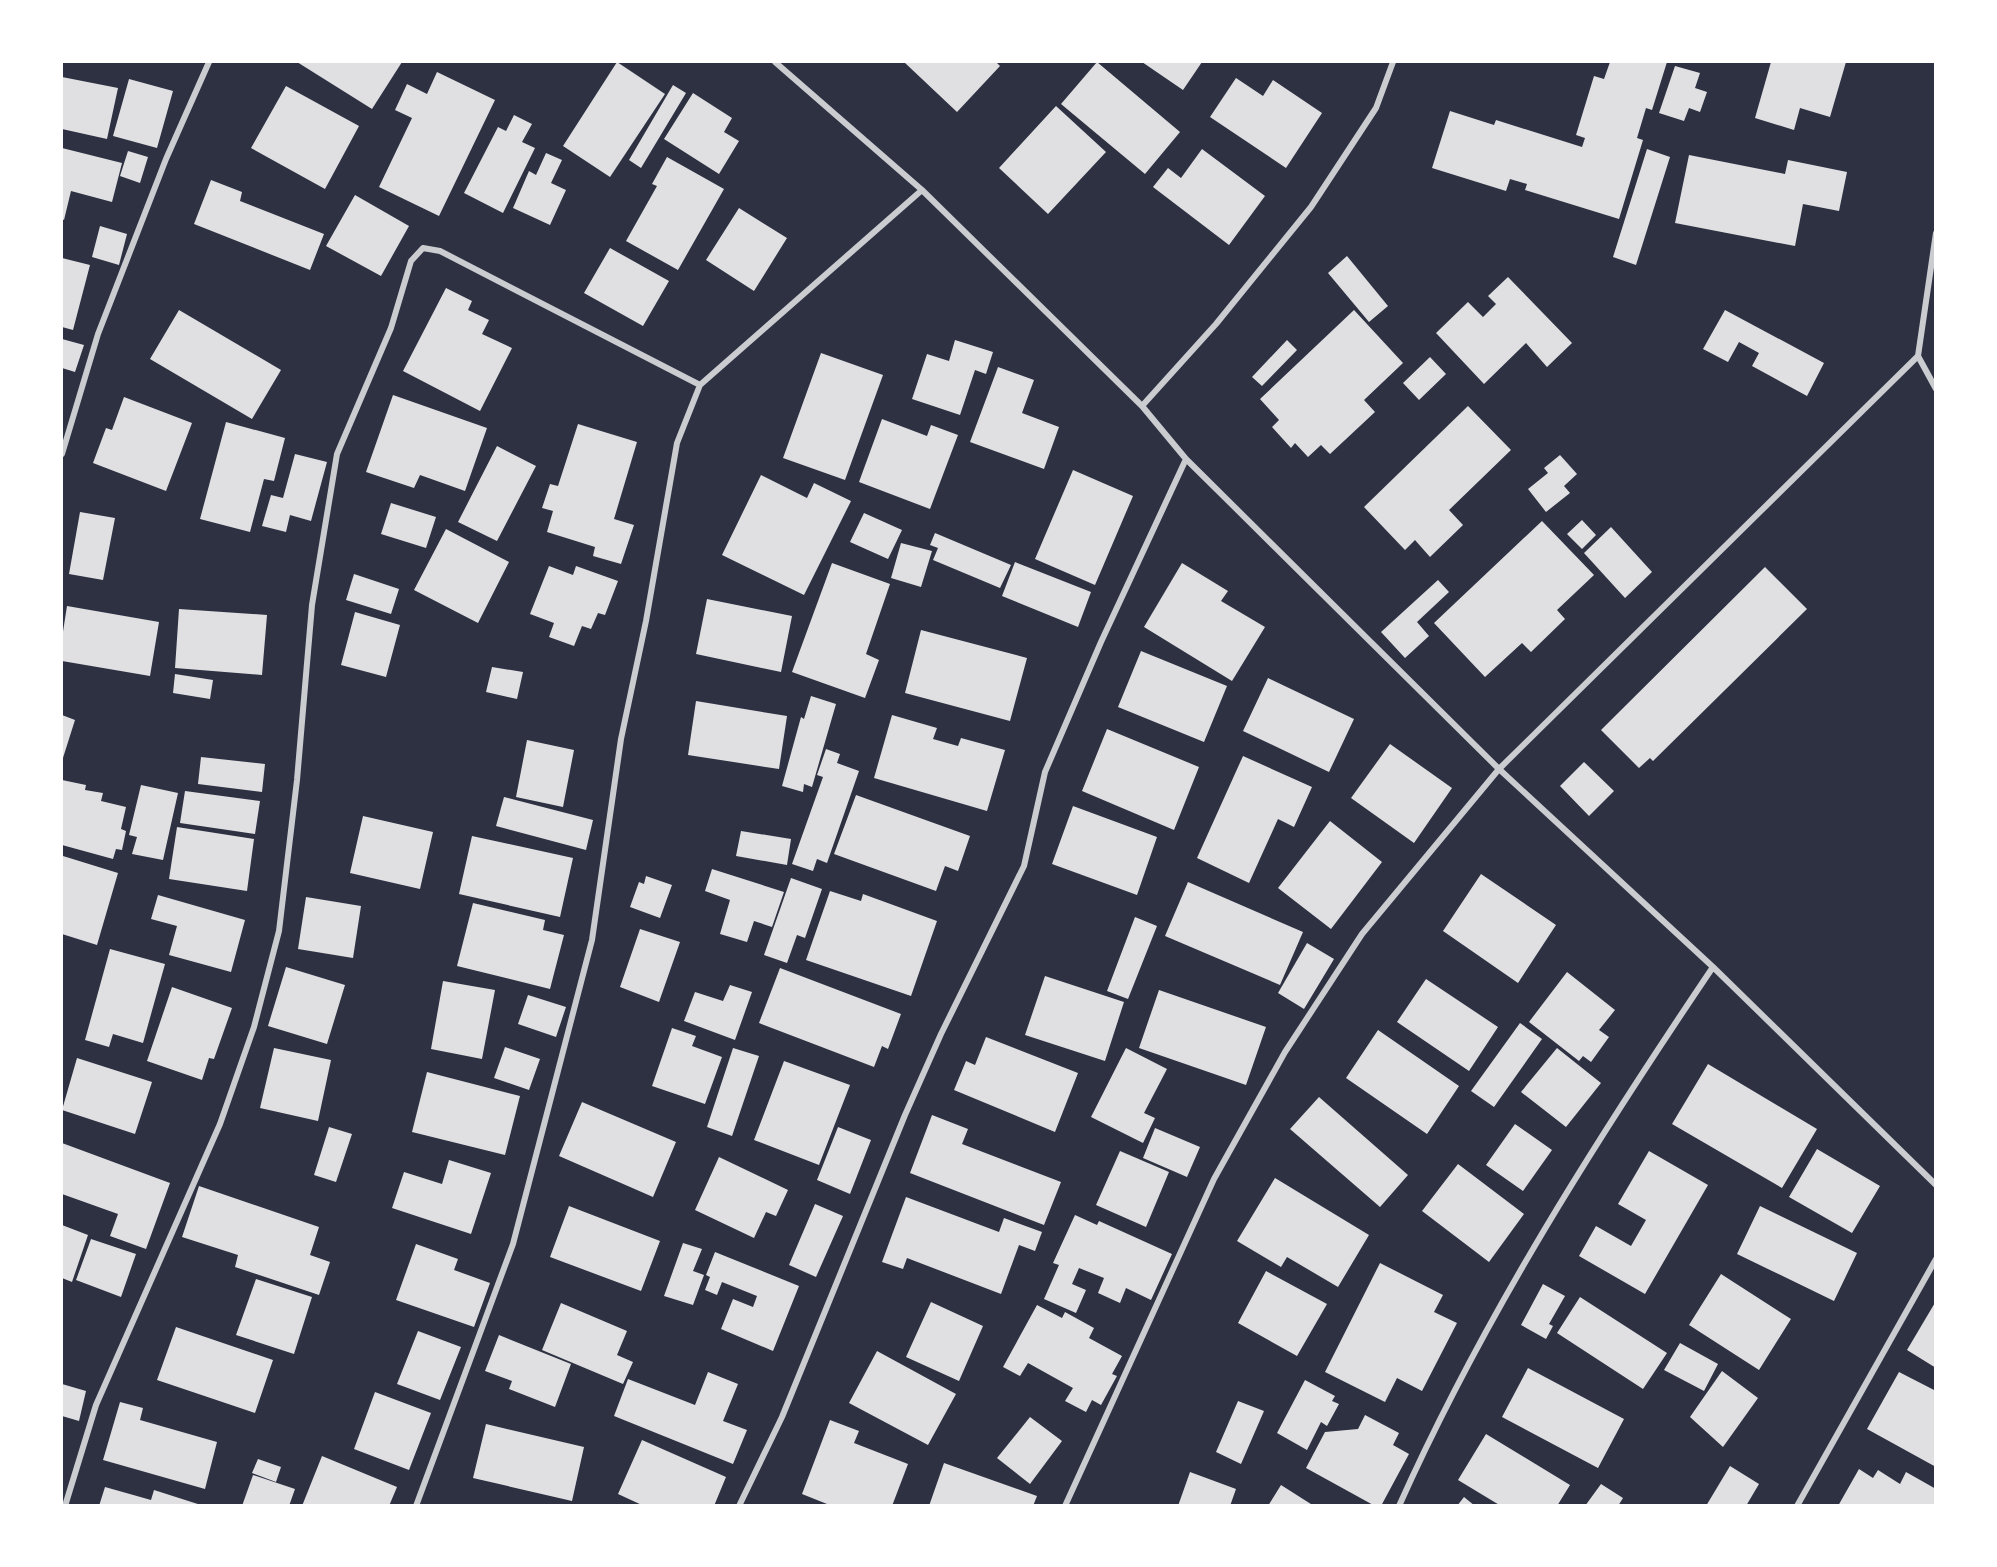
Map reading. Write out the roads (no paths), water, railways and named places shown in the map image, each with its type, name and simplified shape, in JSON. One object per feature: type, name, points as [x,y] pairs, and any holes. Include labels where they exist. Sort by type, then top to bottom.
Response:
[{"type":"street","points":[[62,454],[98,334],[165,159],[209,62]]},
{"type":"street","points":[[775,62],[922,190],[1142,406],[1186,459],[1499,769],[1713,967],[1935,1185]]},
{"type":"street","points":[[1142,406],[1216,324],[1311,207],[1376,108],[1393,62]]},
{"type":"street","points":[[416,1506],[513,1244],[590,951],[621,739],[646,621],[677,443],[700,386],[922,190]]},
{"type":"street","points":[[1935,233],[1918,356],[1935,389]]},
{"type":"street","points":[[65,1506],[96,1405],[220,1124],[254,1027],[279,931],[297,780],[312,605],[337,454],[391,328],[411,261],[423,248],[440,251],[700,386]]},
{"type":"street","points":[[1065,1506],[1214,1179],[1285,1052],[1362,934],[1499,769],[1918,356]]},
{"type":"street","points":[[739,1506],[782,1417],[936,1044],[1024,866],[1045,772],[1106,631],[1186,459]]},
{"type":"street","points":[[1399,1506],[1430,1437],[1513,1283],[1650,1061],[1713,967]]},
{"type":"street","points":[[1797,1506],[1935,1259]]}]
